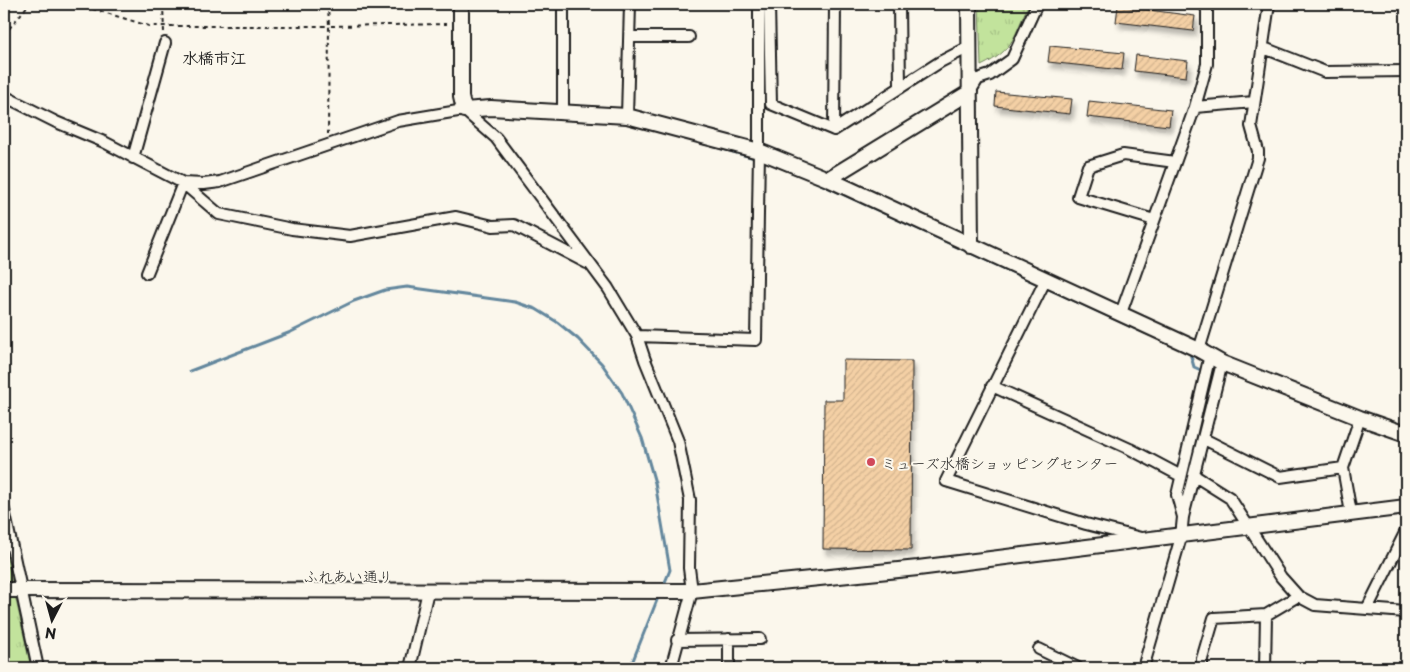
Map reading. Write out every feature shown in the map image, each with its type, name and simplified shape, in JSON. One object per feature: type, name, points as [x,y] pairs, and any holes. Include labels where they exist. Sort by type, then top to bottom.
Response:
[{"type":"street","points":[[460,4],[460,97],[464,110],[496,138],[608,288],[637,336],[678,442],[690,500],[689,568],[692,590],[671,668]]},
{"type":"street","points":[[563,4],[563,112]]},
{"type":"street","points":[[627,116],[630,4]]},
{"type":"street","points":[[637,336],[756,340],[759,4]]},
{"type":"street","points":[[769,4],[771,104],[834,130]]},
{"type":"street","points":[[834,130],[835,4]]},
{"type":"street","points":[[899,4],[900,88]]},
{"type":"street","points":[[969,4],[971,246]]},
{"type":"street","points":[[828,179],[970,92],[978,79],[990,75],[1012,59],[1037,4]]},
{"type":"street","points":[[1121,313],[1195,107],[1207,64],[1207,12],[1205,4]]},
{"type":"street","points":[[1183,518],[1177,495],[1204,353],[1258,158],[1251,126],[1269,4]]},
{"type":"street","points":[[630,37],[689,37]]},
{"type":"street","points":[[134,158],[165,43]]},
{"type":"street","points":[[834,130],[940,62],[969,47]]},
{"type":"street","points":[[1264,48],[1325,72],[1406,71]]},
{"type":"street","points":[[4,96],[183,183],[220,214],[292,229],[350,236],[456,217],[493,226],[514,224],[590,264]]},
{"type":"street","points":[[1195,107],[1254,102]]},
{"type":"street","points":[[183,183],[204,184],[220,182],[398,121],[464,110],[491,108],[627,116],[759,151],[828,179],[1121,313],[1222,362],[1360,418],[1406,434]]},
{"type":"street","points":[[1154,220],[1078,197],[1088,166],[1123,155],[1175,162]]},
{"type":"street","points":[[147,273],[183,183]]},
{"type":"street","points":[[1046,279],[946,481],[1086,524],[1150,540]]},
{"type":"street","points":[[1143,668],[1180,537],[1183,518],[1222,362]]},
{"type":"street","points":[[992,386],[1130,449],[1181,476]]},
{"type":"street","points":[[1351,514],[1343,468],[1360,418]]},
{"type":"street","points":[[1204,439],[1280,477],[1343,468]]},
{"type":"street","points":[[1195,476],[1230,498],[1281,577],[1298,596],[1315,605],[1406,612]]},
{"type":"street","name":"ふれあい通り","points":[[13,590],[692,590],[918,568],[1180,537],[1249,526],[1406,507]]},
{"type":"street","points":[[4,510],[13,590],[38,668]]},
{"type":"street","points":[[1367,609],[1406,531]]},
{"type":"street","points":[[410,668],[428,591]]},
{"type":"street","points":[[1202,668],[1202,659],[1214,618],[1266,616],[1298,596]]},
{"type":"street","points":[[1265,668],[1266,616]]},
{"type":"street","points":[[729,639],[729,668]]},
{"type":"street","points":[[677,640],[760,639]]},
{"type":"street","points":[[1039,649],[1078,668]]},
{"type":"path","points":[[4,35],[28,4]]},
{"type":"path","points":[[77,4],[149,26],[460,24]]},
{"type":"path","points":[[163,4],[165,43]]},
{"type":"path","points":[[328,4],[328,144]]},
{"type":"green space","points":[[979,4],[1029,4],[1012,41],[1001,54],[981,66]]},
{"type":"green space","points":[[4,545],[31,668],[4,668]]},
{"type":"building","points":[[1118,6],[1195,16],[1193,31],[1116,22]]},
{"type":"building","points":[[1050,46],[1124,53],[1122,70],[1048,62]]},
{"type":"building","points":[[1136,55],[1188,61],[1186,77],[1134,71]]},
{"type":"building","points":[[996,92],[1072,99],[1070,114],[995,106]]},
{"type":"building","points":[[1089,101],[1171,110],[1169,126],[1087,117]]},
{"type":"building","points":[[843,360],[912,361],[911,550],[823,549],[824,400],[843,400]]},
{"type":"waterway","points":[[691,140],[769,162]]},
{"type":"waterway","points":[[814,181],[1149,335]]},
{"type":"waterway","points":[[190,371],[291,332],[354,301],[385,290],[407,287],[515,302],[536,309],[557,322],[578,339],[602,364],[622,393],[642,438],[655,483],[670,570],[663,587]]},
{"type":"waterway","points":[[1187,352],[1190,353],[1194,367],[1212,375],[1194,455]]},
{"type":"waterway","points":[[630,668],[659,595]]},
{"type":"place","name":"ミューズ水橋ショッピングセンター","points":[[871,462]]},
{"type":"district","name":"水橋市江","points":[[214,57]]}]
